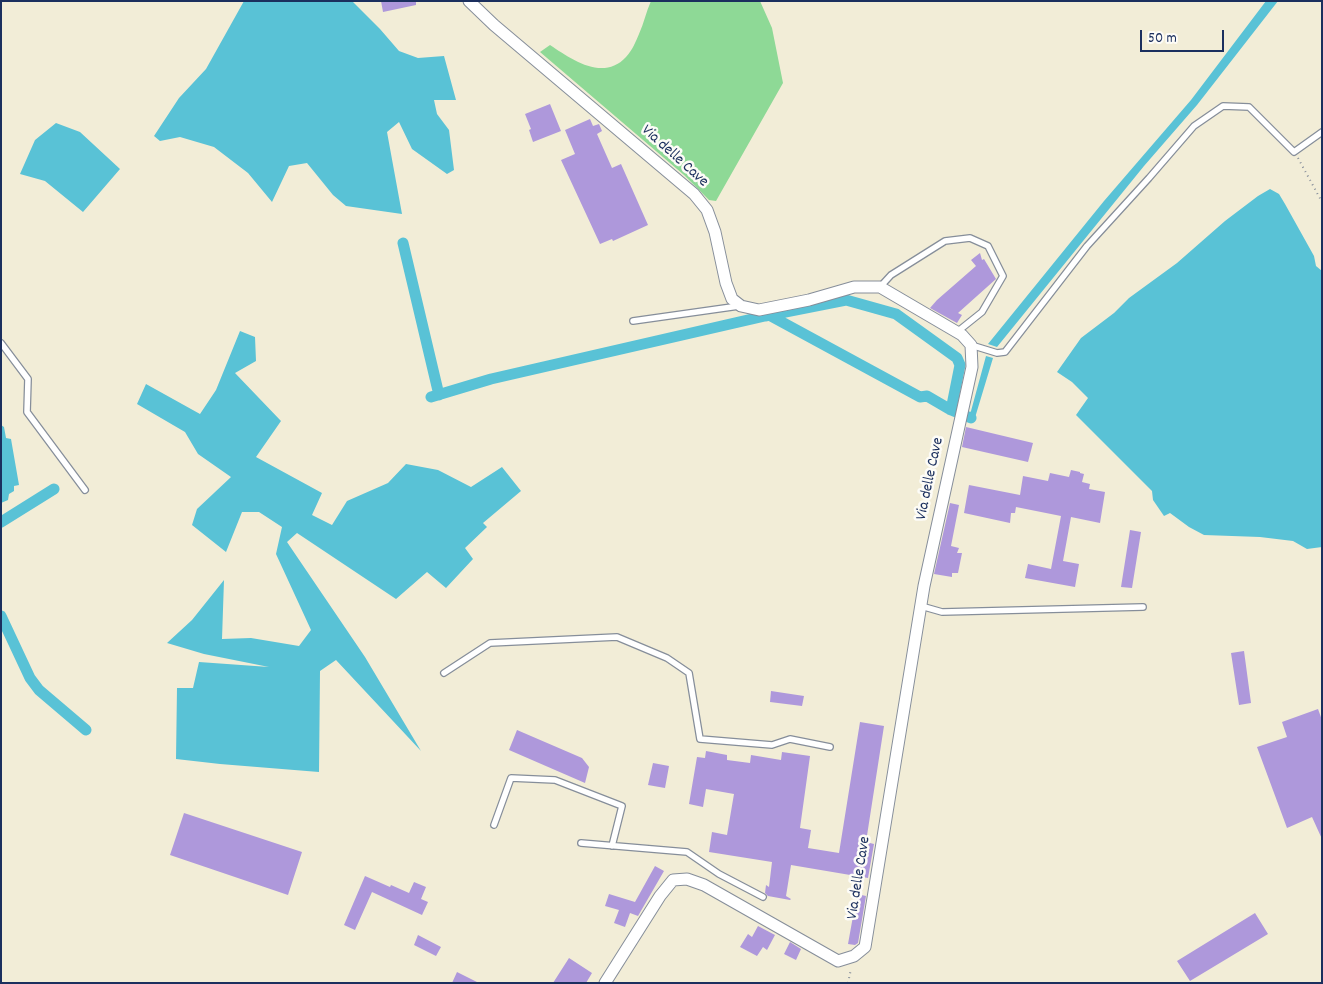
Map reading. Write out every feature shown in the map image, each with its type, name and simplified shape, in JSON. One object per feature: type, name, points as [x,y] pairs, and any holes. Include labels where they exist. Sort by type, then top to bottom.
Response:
[{"type":"street","name":"Via delle Cave","points":[[468,1],[694,194],[707,210],[715,232],[726,282],[732,299],[741,306]]},
{"type":"street","points":[[741,306],[759,310],[810,300],[854,287],[880,287],[957,332],[971,345]]},
{"type":"street","name":"Via delle Cave","points":[[605,983],[660,896],[673,880],[687,879],[704,885],[838,961],[854,956],[865,947],[920,606],[972,367],[971,345]]},
{"type":"lane","points":[[971,345],[997,353],[1005,352],[1087,246],[1194,126],[1223,106],[1249,107],[1294,152],[1322,132]]},
{"type":"lane","points":[[880,287],[891,275],[945,241],[970,238],[988,246],[1003,276],[982,312],[957,332]]},
{"type":"lane","points":[[633,321],[741,306]]},
{"type":"lane","points":[[1,343],[28,379],[27,412],[85,490]]},
{"type":"lane","points":[[920,606],[942,612],[1143,607]]},
{"type":"lane","points":[[444,673],[490,643],[617,637],[667,658],[689,673],[700,739],[772,745],[790,739],[830,747]]},
{"type":"lane","points":[[494,824],[511,778],[556,780],[622,806],[612,846]]},
{"type":"lane","points":[[581,843],[687,852],[719,874],[763,898]]},
{"type":"path","points":[[1294,152],[1322,202]]},
{"type":"green space","points":[[651,1],[760,1],[772,28],[783,83],[716,201],[709,200],[684,175],[540,52],[550,45],[587,66],[607,68],[617,64],[626,57],[634,46]]},
{"type":"water","points":[[244,1],[352,1],[399,51],[418,58],[444,56],[456,100],[434,100],[437,114],[449,130],[454,170],[447,174],[412,149],[399,122],[387,132],[402,214],[346,206],[333,195],[307,163],[289,166],[272,202],[248,173],[214,147],[180,137],[160,141],[154,136],[179,98],[206,69]]},
{"type":"water","points":[[1266,1],[1278,1],[1197,105],[1144,166],[997,347],[988,344],[1104,201],[1191,100]]},
{"type":"water","points":[[56,123],[80,132],[120,169],[83,212],[45,181],[20,174],[35,140]]},
{"type":"water","points":[[1270,189],[1279,194],[1314,256],[1316,266],[1322,271],[1322,547],[1307,549],[1293,541],[1260,537],[1204,535],[1170,513],[1164,516],[1153,500],[1152,491],[1076,415],[1088,398],[1072,382],[1057,372],[1081,338],[1114,313],[1129,298],[1177,263],[1225,221]]},
{"type":"water","points":[[240,331],[255,337],[256,361],[235,373],[281,421],[256,457],[322,493],[312,515],[332,525],[347,501],[388,483],[406,464],[438,470],[471,487],[502,467],[521,491],[483,523],[487,527],[465,548],[473,559],[446,588],[427,572],[396,599],[297,533],[287,542],[365,657],[421,751],[336,660],[320,671],[319,772],[176,759],[177,688],[193,688],[199,662],[269,667],[204,654],[167,643],[192,620],[224,580],[222,639],[251,638],[299,646],[311,630],[276,554],[282,527],[259,512],[242,512],[226,552],[192,525],[197,509],[231,477],[198,454],[185,432],[137,404],[146,384],[200,414],[216,390]]},
{"type":"water","points":[[986,356],[993,358],[974,421],[972,422],[968,421],[967,417],[971,411]]},
{"type":"water","points":[[1,425],[4,427],[6,438],[11,439],[19,485],[14,486],[14,491],[9,494],[8,500],[1,503]]},
{"type":"building","points":[[381,1],[416,1],[416,5],[383,12]]},
{"type":"building","points":[[550,104],[561,131],[533,142],[529,130],[531,129],[525,114]]},
{"type":"building","points":[[590,119],[593,126],[599,124],[602,131],[597,134],[612,168],[621,164],[648,225],[613,241],[612,239],[600,244],[561,160],[575,154],[565,130]]},
{"type":"building","points":[[980,253],[982,260],[984,259],[996,279],[958,313],[962,315],[957,323],[930,308],[976,266],[971,260]]},
{"type":"building","points":[[966,427],[1033,443],[1028,462],[962,447]]},
{"type":"building","points":[[1071,470],[1084,474],[1082,482],[1090,484],[1089,489],[1105,492],[1100,523],[1071,517],[1063,561],[1079,564],[1075,587],[1025,578],[1028,564],[1051,569],[1061,516],[1016,507],[1015,513],[1011,513],[1010,523],[964,513],[969,485],[1020,495],[1023,476],[1048,481],[1050,473],[1069,477]]},
{"type":"building","points":[[950,503],[959,505],[951,546],[959,548],[957,553],[962,553],[958,573],[952,573],[952,577],[934,574]]},
{"type":"building","points":[[1130,530],[1141,532],[1132,588],[1121,587]]},
{"type":"building","points":[[1244,651],[1251,703],[1239,705],[1231,653]]},
{"type":"building","points":[[771,691],[804,696],[802,706],[770,702]]},
{"type":"building","points":[[1318,709],[1322,720],[1322,839],[1312,817],[1287,828],[1257,747],[1287,737],[1282,722]]},
{"type":"building","points":[[860,722],[884,726],[866,842],[874,844],[868,878],[791,865],[786,896],[790,900],[768,896],[765,893],[766,885],[769,887],[772,862],[709,852],[712,832],[727,835],[734,794],[706,789],[703,807],[689,804],[697,757],[705,758],[706,751],[727,755],[727,760],[750,763],[751,755],[781,760],[782,752],[810,756],[800,828],[811,830],[808,848],[839,853]]},
{"type":"building","points":[[517,730],[582,758],[589,767],[585,783],[509,750]]},
{"type":"building","points":[[653,763],[669,766],[665,788],[648,785]]},
{"type":"building","points":[[184,813],[302,852],[288,895],[170,855]]},
{"type":"building","points":[[655,866],[664,871],[638,916],[630,913],[625,927],[614,923],[619,910],[605,906],[609,894],[635,902]]},
{"type":"building","points":[[365,876],[409,893],[414,882],[426,887],[421,899],[428,902],[422,915],[372,892],[355,930],[344,925]]},
{"type":"building","points":[[857,894],[866,896],[858,943],[855,945],[848,944]]},
{"type":"building","points":[[1255,913],[1268,934],[1190,981],[1177,961]]},
{"type":"building","points":[[758,926],[775,935],[767,950],[763,947],[757,956],[740,947],[748,934],[752,937]]},
{"type":"building","points":[[418,935],[441,947],[436,956],[414,945]]},
{"type":"building","points":[[790,942],[801,949],[796,960],[784,954]]},
{"type":"building","points":[[569,958],[592,973],[586,983],[553,983]]},
{"type":"building","points":[[457,972],[479,983],[452,983]]},
{"type":"waterway","points":[[403,243],[439,395]]},
{"type":"waterway","points":[[431,397],[491,379],[765,316],[846,300],[896,314],[957,358],[960,365],[951,410],[971,418]]},
{"type":"waterway","points":[[769,315],[920,397],[927,396],[951,410]]},
{"type":"waterway","points":[[1,522],[54,489]]},
{"type":"waterway","points":[[1,616],[30,678],[39,690],[86,730]]}]
